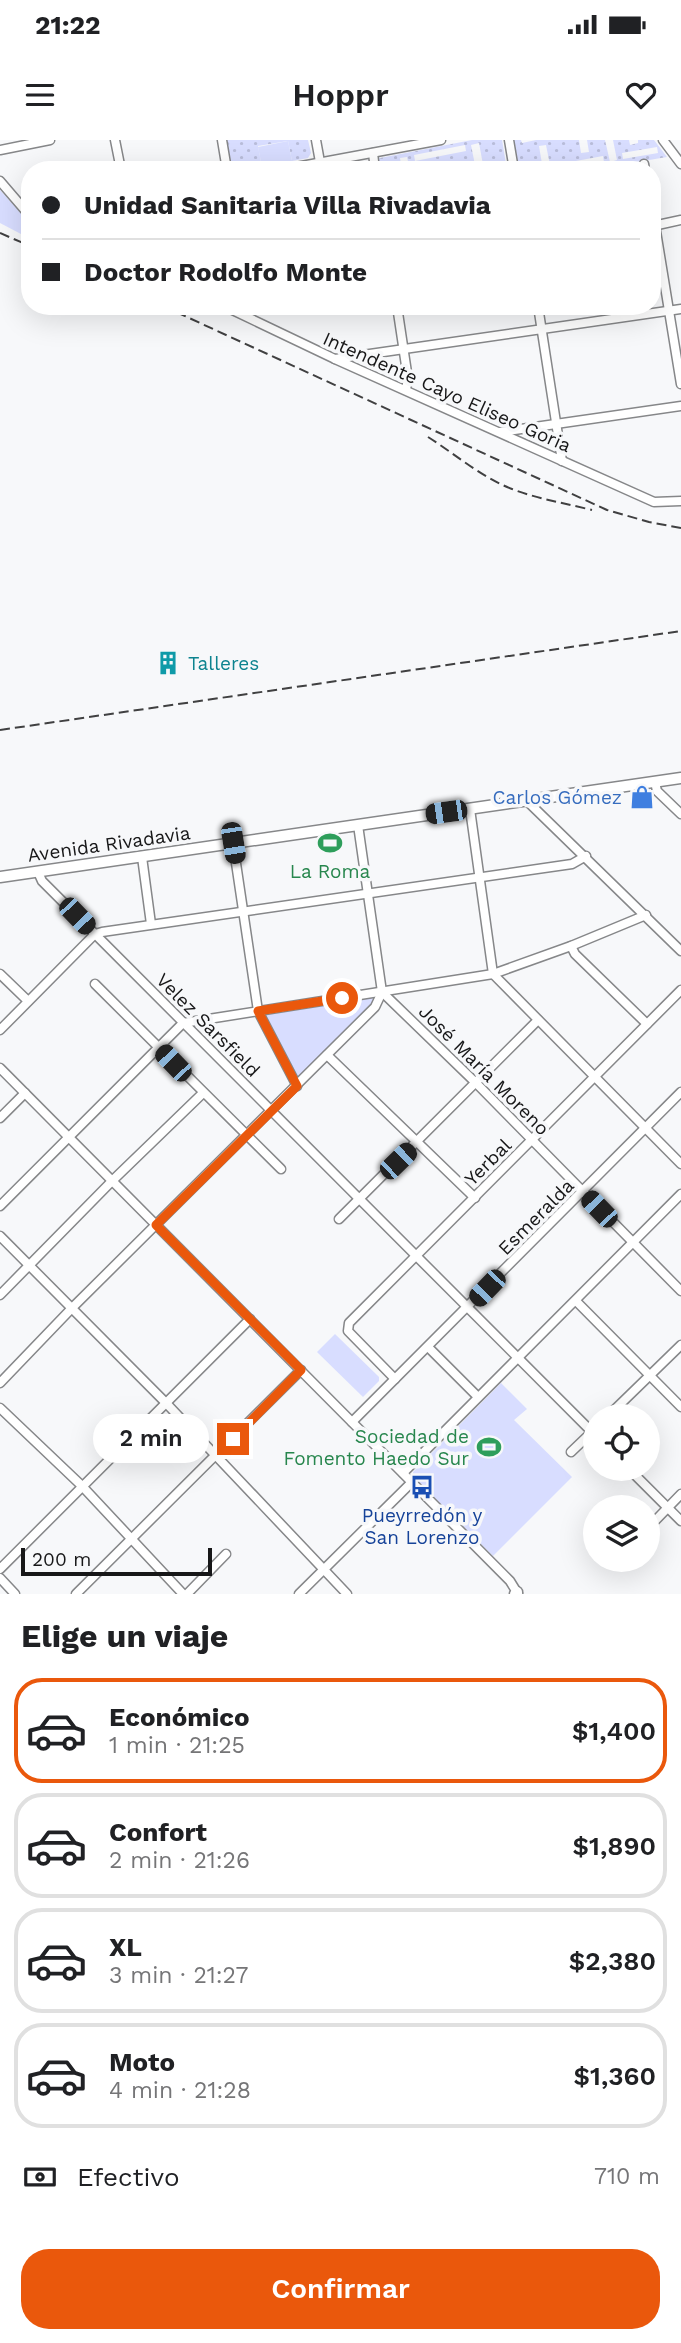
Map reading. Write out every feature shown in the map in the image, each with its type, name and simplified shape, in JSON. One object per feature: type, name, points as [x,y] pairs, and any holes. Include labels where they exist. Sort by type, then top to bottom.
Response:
[{"type":"main road","name":"Avenida Rivadavia","points":[[0,877],[681,778]]},
{"type":"street","points":[[0,150],[15,143],[50,140]]},
{"type":"street","points":[[115,140],[119,161]]},
{"type":"street","points":[[222,140],[226,161]]},
{"type":"street","points":[[316,140],[320,161]]},
{"type":"street","points":[[326,161],[373,153],[405,143],[441,140]]},
{"type":"street","points":[[509,140],[512,161]]},
{"type":"street","points":[[663,140],[681,164]]},
{"type":"street","points":[[373,153],[374,161]]},
{"type":"street","points":[[0,181],[21,206]]},
{"type":"street","points":[[661,224],[681,220]]},
{"type":"street","points":[[661,268],[681,384]]},
{"type":"street","points":[[661,311],[681,309]]},
{"type":"street","name":"Intendente Cayo Eliseo Goria","points":[[242,315],[659,504],[681,501]]},
{"type":"street","points":[[398,315],[408,379],[406,389]]},
{"type":"street","points":[[540,315],[562,461]]},
{"type":"street","points":[[335,359],[635,315]]},
{"type":"street","points":[[499,432],[681,406]]},
{"type":"street","points":[[655,782],[657,791],[681,814]]},
{"type":"street","points":[[527,801],[681,951]]},
{"type":"street","points":[[470,809],[493,974],[681,1164]]},
{"type":"street","points":[[0,1383],[375,1007],[382,992],[358,825]]},
{"type":"street","points":[[233,843],[258,1011],[297,1086]]},
{"type":"street","points":[[0,1030],[95,934],[572,864],[586,856]]},
{"type":"street","points":[[142,857],[151,924]]},
{"type":"street","name":"Velez Sarsfield","points":[[38,872],[42,881],[583,1421]]},
{"type":"street","points":[[0,1206],[183,1023],[493,974],[646,915]]},
{"type":"street","points":[[570,946],[647,1024]]},
{"type":"street","points":[[0,974],[28,1001]]},
{"type":"street","points":[[95,984],[281,1169]]},
{"type":"street","name":"Yerbal","points":[[395,1379],[348,1331],[348,1327],[681,990]]},
{"type":"street","name":"José María Moreno","points":[[382,992],[476,1083],[681,1292]]},
{"type":"street","points":[[339,1219],[538,1020]]},
{"type":"street","points":[[327,1055],[475,1198]]},
{"type":"street","points":[[0,1068],[510,1581],[516,1593]]},
{"type":"street","name":"Esmeralda","points":[[352,1422],[681,1092]]},
{"type":"street","points":[[0,1118],[24,1093]]},
{"type":"street","points":[[0,1295],[203,1093]]},
{"type":"street","points":[[403,1473],[681,1194]]},
{"type":"street","points":[[0,1236],[166,1403],[347,1594]]},
{"type":"street","points":[[576,1301],[681,1407]]},
{"type":"street","points":[[0,1569],[250,1318]]},
{"type":"street","points":[[620,1404],[681,1345]]},
{"type":"street","points":[[428,1347],[478,1397]]},
{"type":"street","points":[[76,1594],[301,1370]]},
{"type":"street","points":[[0,1408],[82,1486],[185,1594],[226,1554]]},
{"type":"street","points":[[571,1452],[583,1442]]},
{"type":"street","points":[[641,1481],[681,1521]]},
{"type":"street","points":[[299,1594],[412,1482]]},
{"type":"street","points":[[660,1516],[681,1494]]},
{"type":"street","points":[[0,1578],[15,1594]]},
{"type":"shaded area","points":[[225,140],[308,140],[311,153],[308,158],[292,161],[288,141],[258,146],[261,161],[230,161]]},
{"type":"shaded area","points":[[472,140],[502,140],[506,161],[482,161],[479,143],[471,145],[474,161],[415,161],[408,161],[407,157],[400,158],[400,161],[375,161]],"holes":[[[465,145],[466,151],[415,161],[414,155]]]},
{"type":"shaded area","points":[[513,140],[521,140],[522,143],[536,140],[579,140],[581,153],[589,152],[587,140],[605,140],[610,161],[604,161],[603,156],[576,161],[549,161],[546,145],[539,146],[542,161],[516,161]]},
{"type":"shaded area","points":[[613,140],[629,140],[630,145],[638,143],[638,140],[654,140],[667,157],[643,161],[614,161],[617,160]],"holes":[[[657,147],[658,153],[623,159],[622,153]]]},
{"type":"shaded area","points":[[288,141],[292,161],[261,161],[258,147]]},
{"type":"shaded area","points":[[0,190],[21,213],[21,234],[0,223]]},
{"type":"shaded area","points":[[382,992],[327,1055],[297,1086],[258,1011]]},
{"type":"shaded area","points":[[335,1334],[379,1377],[379,1381],[363,1397],[317,1352]]},
{"type":"shaded area","name":"Sociedad de Fomento Haedo Sur","points":[[501,1383],[527,1409],[514,1420],[572,1477],[493,1556],[413,1476],[413,1472]]},
{"type":"railway","points":[[0,233],[21,242]]},
{"type":"railway","points":[[183,315],[607,510],[681,528]]},
{"type":"railway","points":[[428,437],[479,472],[512,489],[592,510]]},
{"type":"railway","points":[[0,730],[681,631]]},
{"type":"place","name":"Talleres","points":[[168,663]]},
{"type":"place","name":"Carlos Gómez","points":[[642,797]]},
{"type":"place","name":"La Roma","points":[[330,843]]},
{"type":"place","name":"Sociedad de Fomento Haedo Sur","points":[[489,1447]]},
{"type":"place","name":"Pueyrredón y San Lorenzo","points":[[422,1487]]},
{"type":"route","points":[[233,1439],[301,1370],[156,1225],[297,1086],[258,1011],[342,998]]}]
